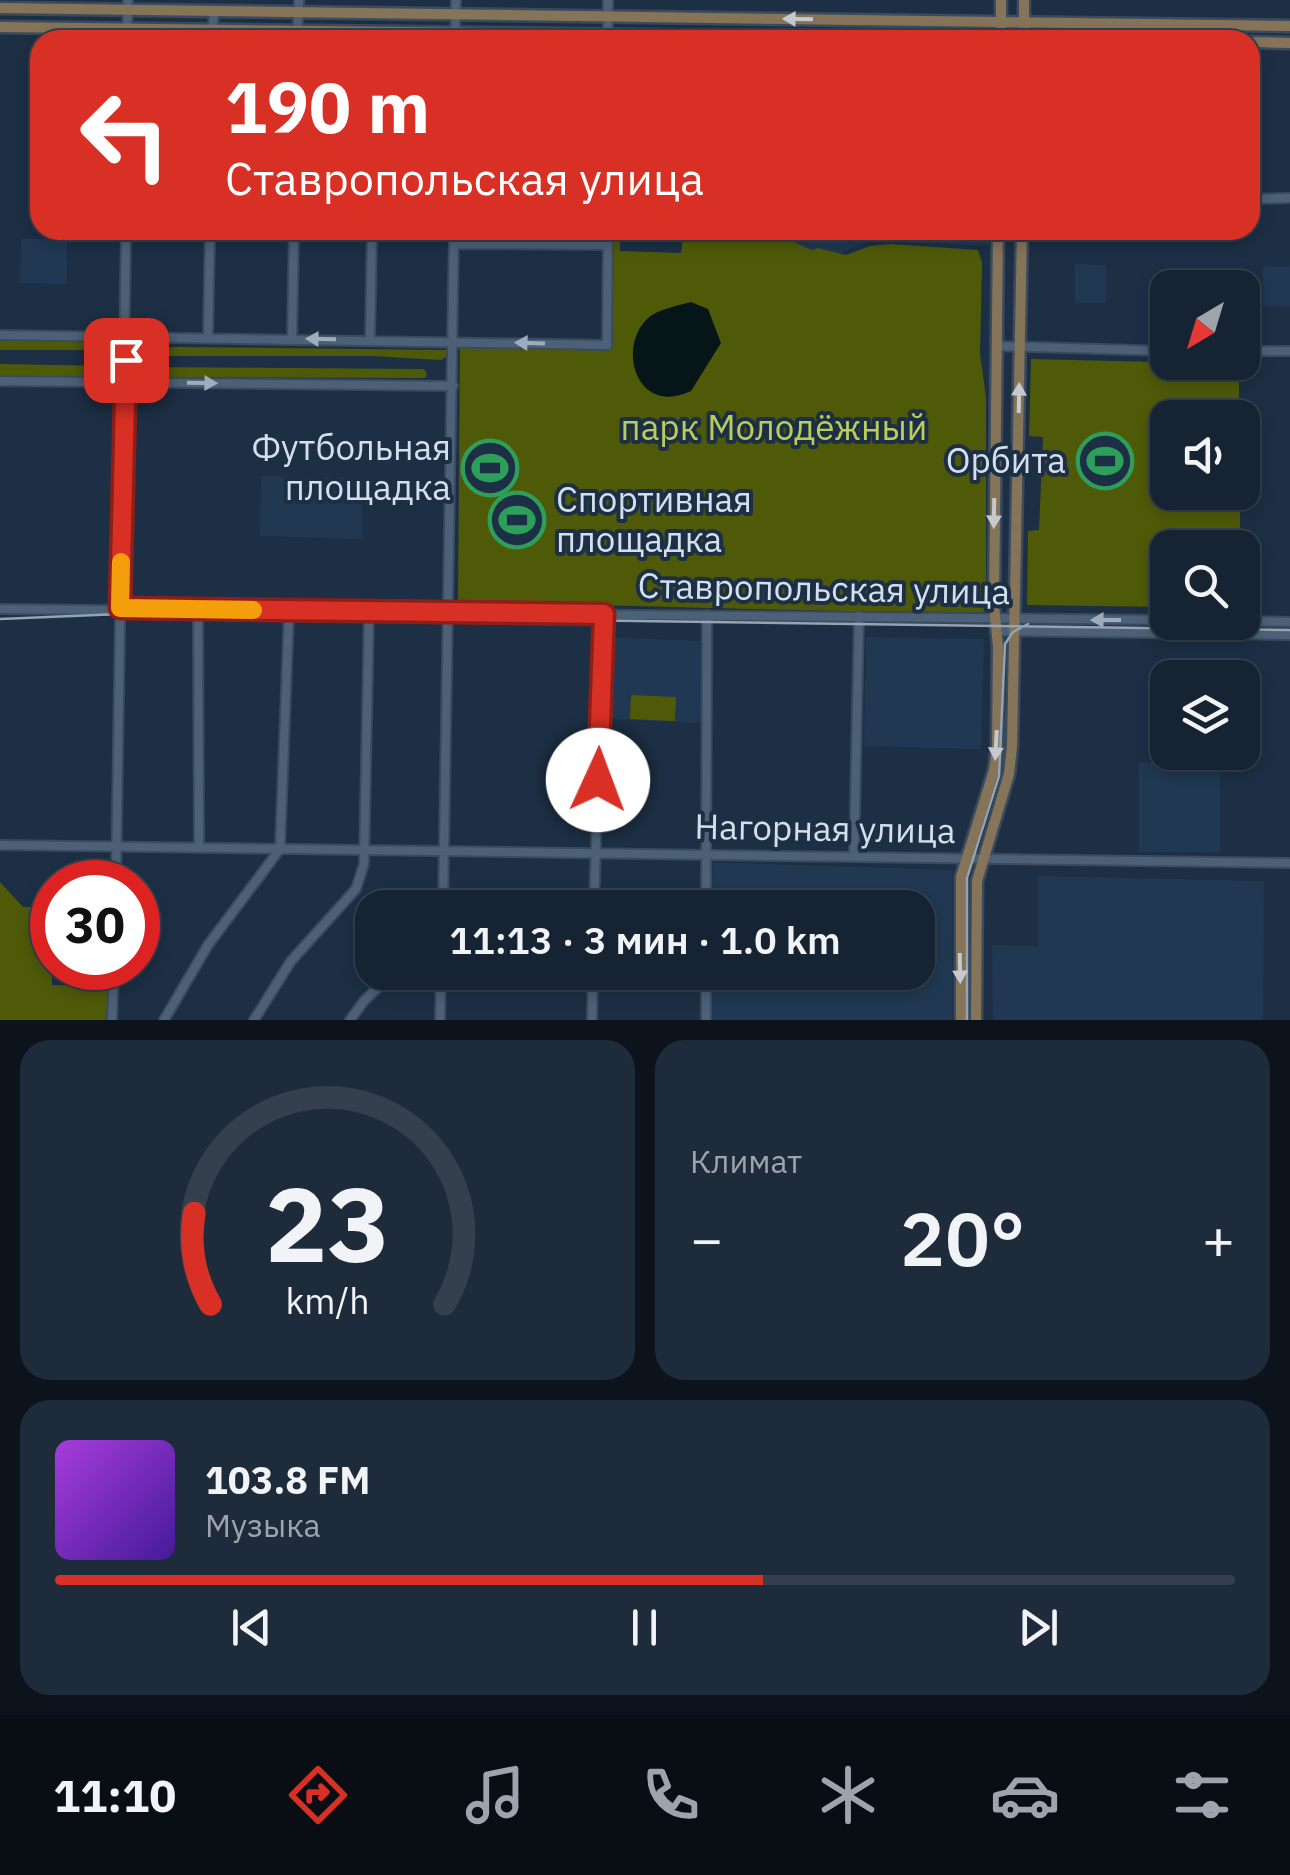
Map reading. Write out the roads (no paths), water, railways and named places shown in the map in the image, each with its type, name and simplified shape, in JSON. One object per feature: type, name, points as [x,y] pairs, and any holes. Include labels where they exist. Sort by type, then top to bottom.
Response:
[{"type":"main road","points":[[1001,0],[1001,30]]},
{"type":"main road","points":[[1024,0],[1024,30]]},
{"type":"main road","points":[[0,8],[128,5],[214,11],[299,6],[456,14],[1290,26]]},
{"type":"main road","points":[[0,27],[55,30]]},
{"type":"main road","points":[[1260,42],[1290,43]]},
{"type":"main road","points":[[961,1020],[960,890],[965,858],[994,770],[997,748],[998,240]]},
{"type":"main road","points":[[976,1020],[974,907],[982,859],[1009,774],[1016,619],[1022,240]]},
{"type":"street","points":[[455,30],[456,0]]},
{"type":"street","points":[[608,0],[608,30]]},
{"type":"street","points":[[212,30],[214,11]]},
{"type":"street","points":[[1260,198],[1290,198]]},
{"type":"street","points":[[117,860],[126,240]]},
{"type":"street","points":[[208,338],[210,240]]},
{"type":"street","points":[[292,338],[294,240]]},
{"type":"street","points":[[370,340],[372,240]]},
{"type":"street","points":[[444,890],[454,240]]},
{"type":"street","points":[[0,334],[607,345],[608,240]]},
{"type":"street","points":[[454,244],[608,245]]},
{"type":"street","points":[[996,346],[1150,350]]},
{"type":"street","points":[[1260,351],[1290,351]]},
{"type":"street","points":[[0,381],[453,386]]},
{"type":"street","name":"Ставропольская улица","points":[[0,608],[858,616],[996,625],[1015,632],[1290,635]]},
{"type":"street","points":[[198,608],[199,848]]},
{"type":"street","points":[[164,1020],[208,944],[280,849],[289,611]]},
{"type":"street","points":[[254,1020],[292,961],[356,889],[364,864],[369,612]]},
{"type":"street","points":[[595,890],[604,614]]},
{"type":"street","points":[[706,890],[707,615]]},
{"type":"street","points":[[854,857],[858,616]]},
{"type":"street","name":"Ставропольская улица","points":[[996,625],[1016,619],[1150,620]]},
{"type":"street","points":[[1260,621],[1290,622]]},
{"type":"street","name":"Нагорная улица","points":[[0,845],[1290,863]]},
{"type":"street","points":[[112,1020],[113,990]]},
{"type":"street","points":[[350,1020],[376,990]]},
{"type":"street","points":[[440,1020],[441,990]]},
{"type":"street","points":[[592,1020],[593,990]]},
{"type":"street","points":[[706,990],[706,1020]]},
{"type":"tram line","points":[[0,619],[120,614],[1290,630]]},
{"type":"tram line","points":[[967,1020],[967,878],[999,776],[1005,644],[1013,632],[1028,624]]},
{"type":"place","name":"Орбита","points":[[1105,461]]},
{"type":"place","name":"Футбольная площадка","points":[[490,468]]},
{"type":"place","name":"Спортивная площадка","points":[[517,520]]},
{"type":"park label","name":"парк Молодёжный","points":[[774,428]]}]
